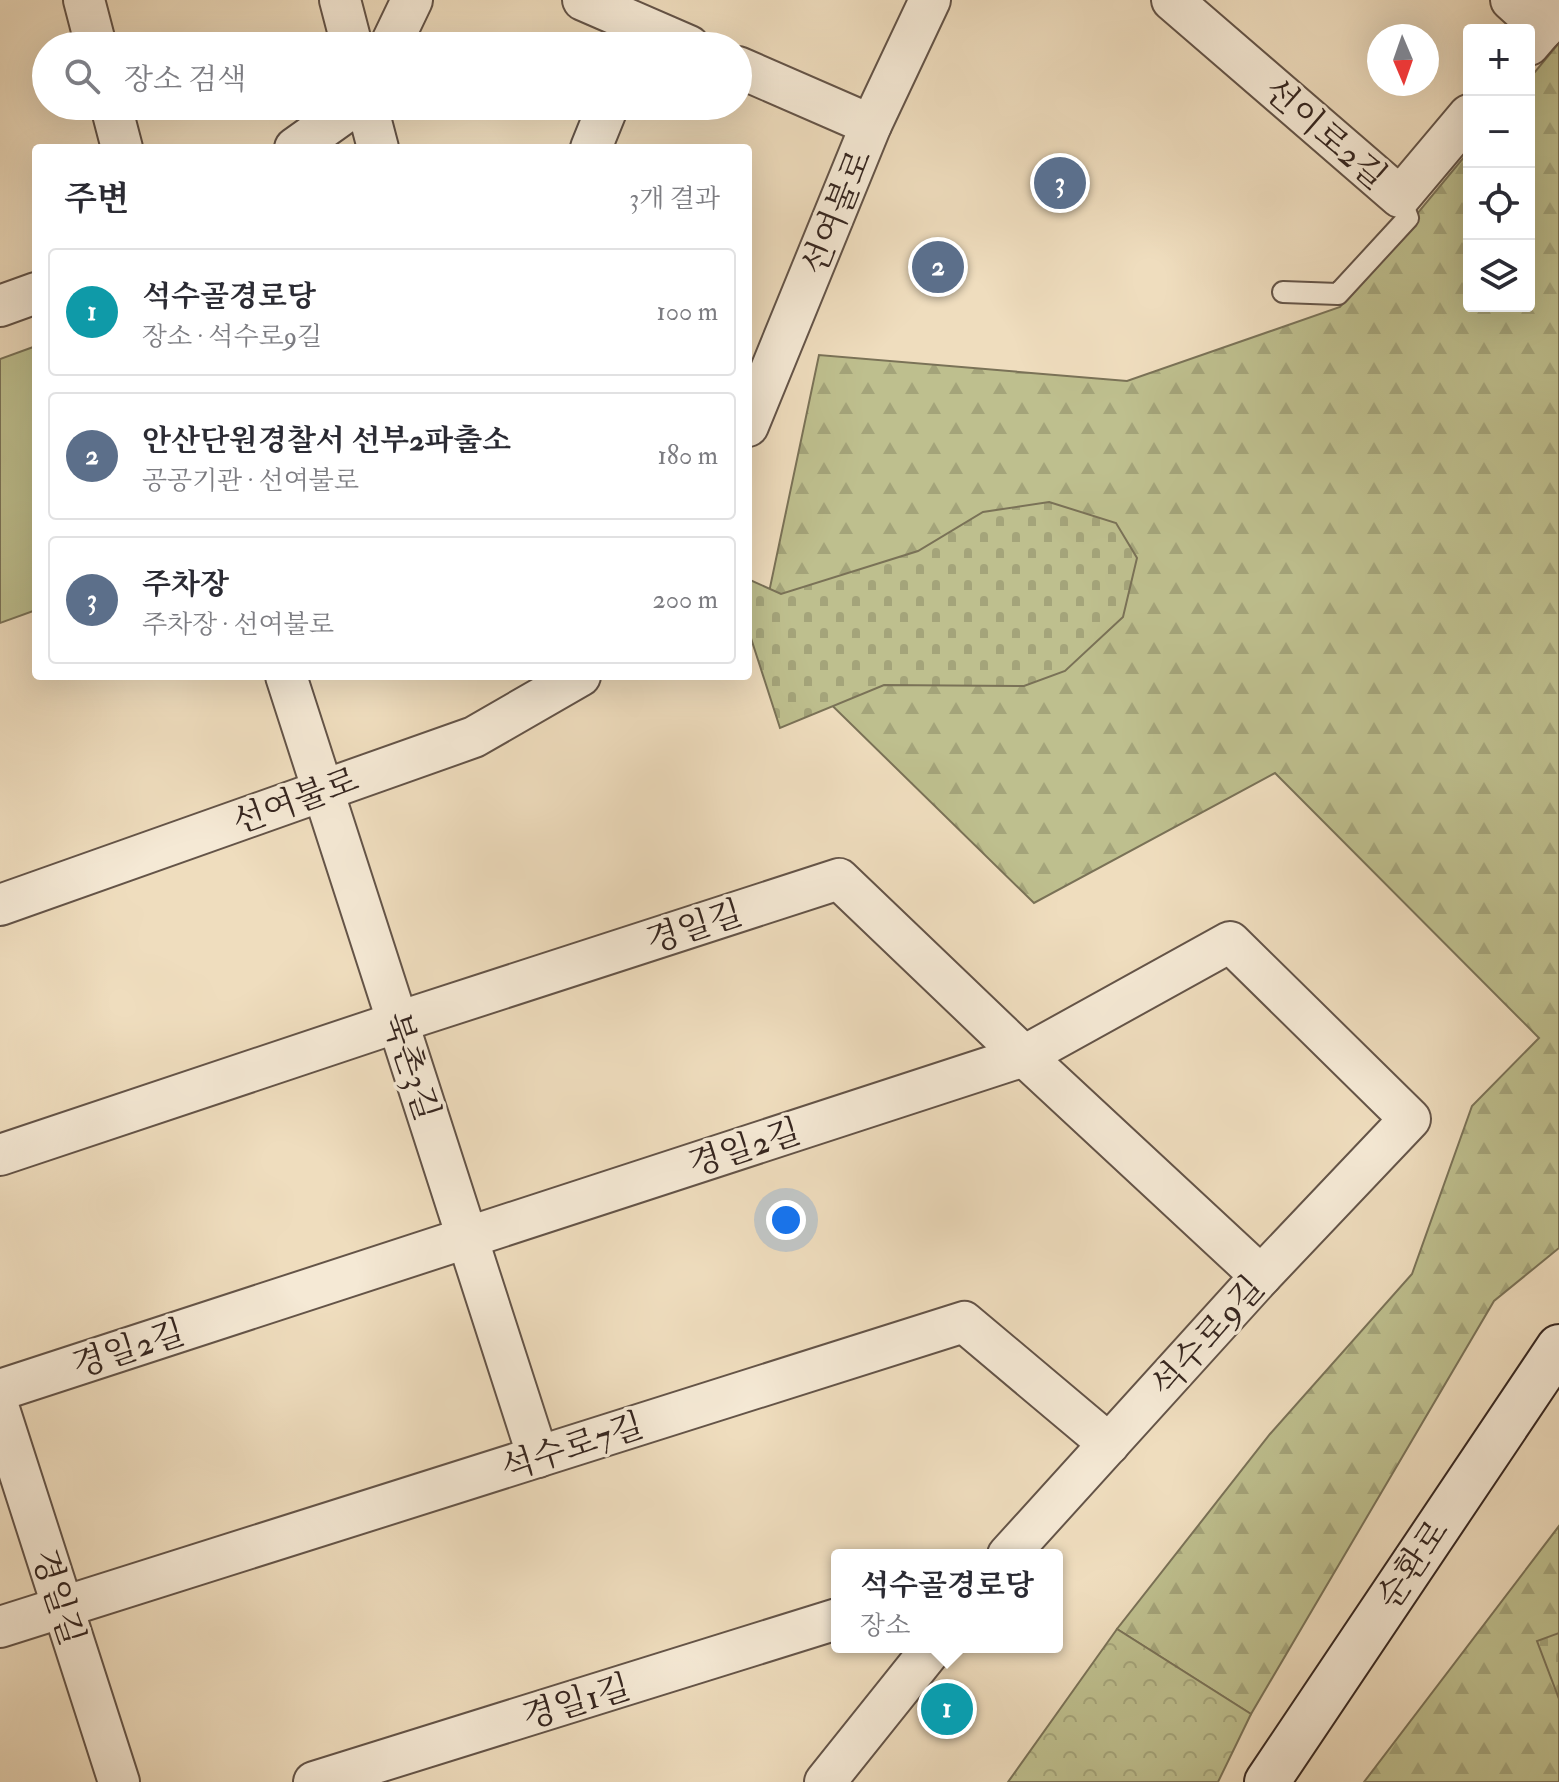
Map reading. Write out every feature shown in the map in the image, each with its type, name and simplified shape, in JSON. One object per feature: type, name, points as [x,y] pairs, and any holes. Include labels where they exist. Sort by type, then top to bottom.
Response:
[{"type":"main road","name":"순환로","points":[[1267,1782],[1559,1347]]},
{"type":"street","points":[[84,0],[92,32]]},
{"type":"street","points":[[340,0],[348,32]]},
{"type":"street","points":[[397,32],[412,0]]},
{"type":"street","points":[[583,0],[643,24]]},
{"type":"street","name":"선여불로","points":[[752,416],[871,125],[930,0]]},
{"type":"street","name":"선이로2길","points":[[1172,0],[1400,197],[1463,122]]},
{"type":"street","points":[[1511,0],[1544,28]]},
{"type":"street","points":[[752,73],[871,125]]},
{"type":"street","points":[[115,120],[121,144]]},
{"type":"street","points":[[301,144],[334,120]]},
{"type":"street","points":[[371,120],[377,144]]},
{"type":"street","points":[[593,144],[602,120]]},
{"type":"street","points":[[0,306],[32,294]]},
{"type":"street","name":"북촌3길","points":[[287,680],[538,1457]]},
{"type":"street","name":"선여불로","points":[[0,905],[474,737],[573,680]]},
{"type":"street","name":"경일길","points":[[0,1155],[839,879],[1261,1276]]},
{"type":"street","name":"경일2길","points":[[0,1390],[1024,1056],[1230,942],[1410,1119]]},
{"type":"street","name":"석수로9길","points":[[1013,1549],[1261,1276],[1410,1119]]},
{"type":"street","name":"석수로7길","points":[[0,1627],[964,1322],[1109,1444]]},
{"type":"street","name":"경일길","points":[[0,1412],[119,1782]]},
{"type":"street","name":"경일1길","points":[[314,1782],[831,1621]]},
{"type":"street","points":[[825,1782],[928,1653]]},
{"type":"lane","points":[[1283,292],[1338,294],[1408,218],[1400,197]]},
{"type":"green space","points":[[1559,43],[1559,1248],[1494,1301],[1251,1714],[1117,1629],[1270,1434],[1412,1274],[1472,1106],[1539,1038],[1275,773],[1034,903],[760,635],[819,355],[1127,381],[1340,307],[1463,158],[1463,312],[1535,312],[1535,72]]},
{"type":"green space","points":[[32,347],[32,611],[0,623],[0,359]]},
{"type":"green space","points":[[1049,502],[1116,523],[1137,558],[1123,617],[1065,671],[1024,686],[884,685],[780,728],[752,641],[752,581],[781,594],[918,551],[983,512]]},
{"type":"green space","points":[[1559,1526],[1559,1782],[1364,1782]]},
{"type":"green space","points":[[1117,1629],[1251,1714],[1218,1782],[1008,1782]]},
{"type":"green space","points":[[1559,1633],[1559,1699],[1537,1641]]},
{"type":"place","name":"주차장","points":[[1060,183]]},
{"type":"place","name":"안산단원경찰서 선부2파출소","points":[[938,267]]},
{"type":"place","name":"석수골경로당","points":[[947,1709]]}]
